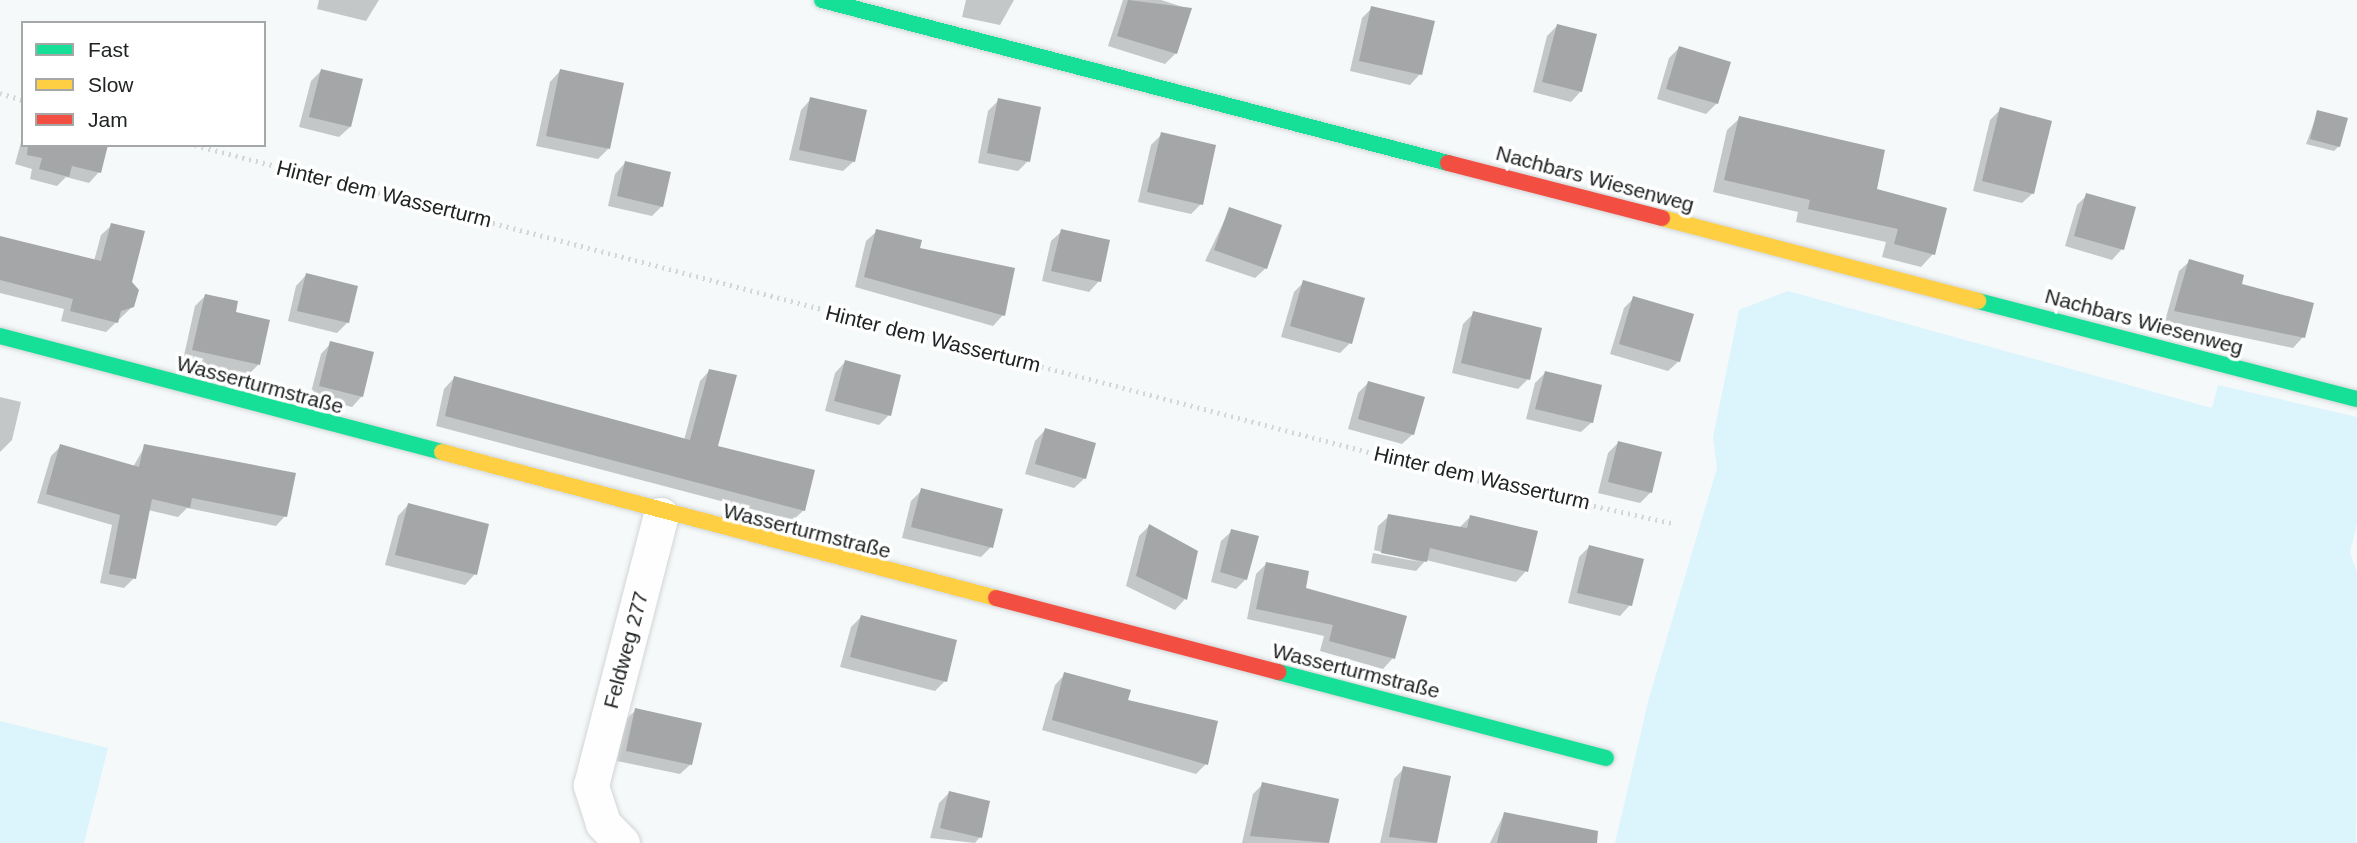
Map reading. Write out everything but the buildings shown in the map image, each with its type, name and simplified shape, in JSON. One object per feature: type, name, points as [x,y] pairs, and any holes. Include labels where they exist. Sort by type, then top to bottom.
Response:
[{"type":"street","name":"Nachbars Wiesenweg","points":[[822,0],[2357,399]]},
{"type":"street","name":"Wasserturmstraße","points":[[0,336],[661,515],[1606,758]]},
{"type":"street","name":"Feldweg 277","points":[[622,843],[603,823],[591,785],[661,515]]},
{"type":"path","points":[[0,93],[21,99]]},
{"type":"path","name":"Hinter dem Wasserturm","points":[[203,147],[1464,477],[1672,523]]},
{"type":"shaded area","points":[[1788,291],[2212,408],[2218,385],[2357,417],[2357,524],[2350,552],[2357,573],[2356,843],[1615,843],[1649,698],[1717,468],[1713,437],[1739,310]]},
{"type":"shaded area","points":[[0,721],[108,748],[84,843],[0,843]]},
{"type":"traffic: fast","points":[[822,0],[1448,163]]},
{"type":"traffic: fast","points":[[1978,301],[2357,399]]},
{"type":"traffic: fast","points":[[0,336],[442,452]]},
{"type":"traffic: fast","points":[[1278,672],[1606,758]]},
{"type":"traffic: slow","points":[[1662,218],[1978,301]]},
{"type":"traffic: slow","points":[[442,452],[996,598]]},
{"type":"traffic: jam","points":[[1448,163],[1662,218]]},
{"type":"traffic: jam","points":[[996,598],[1278,672]]}]
